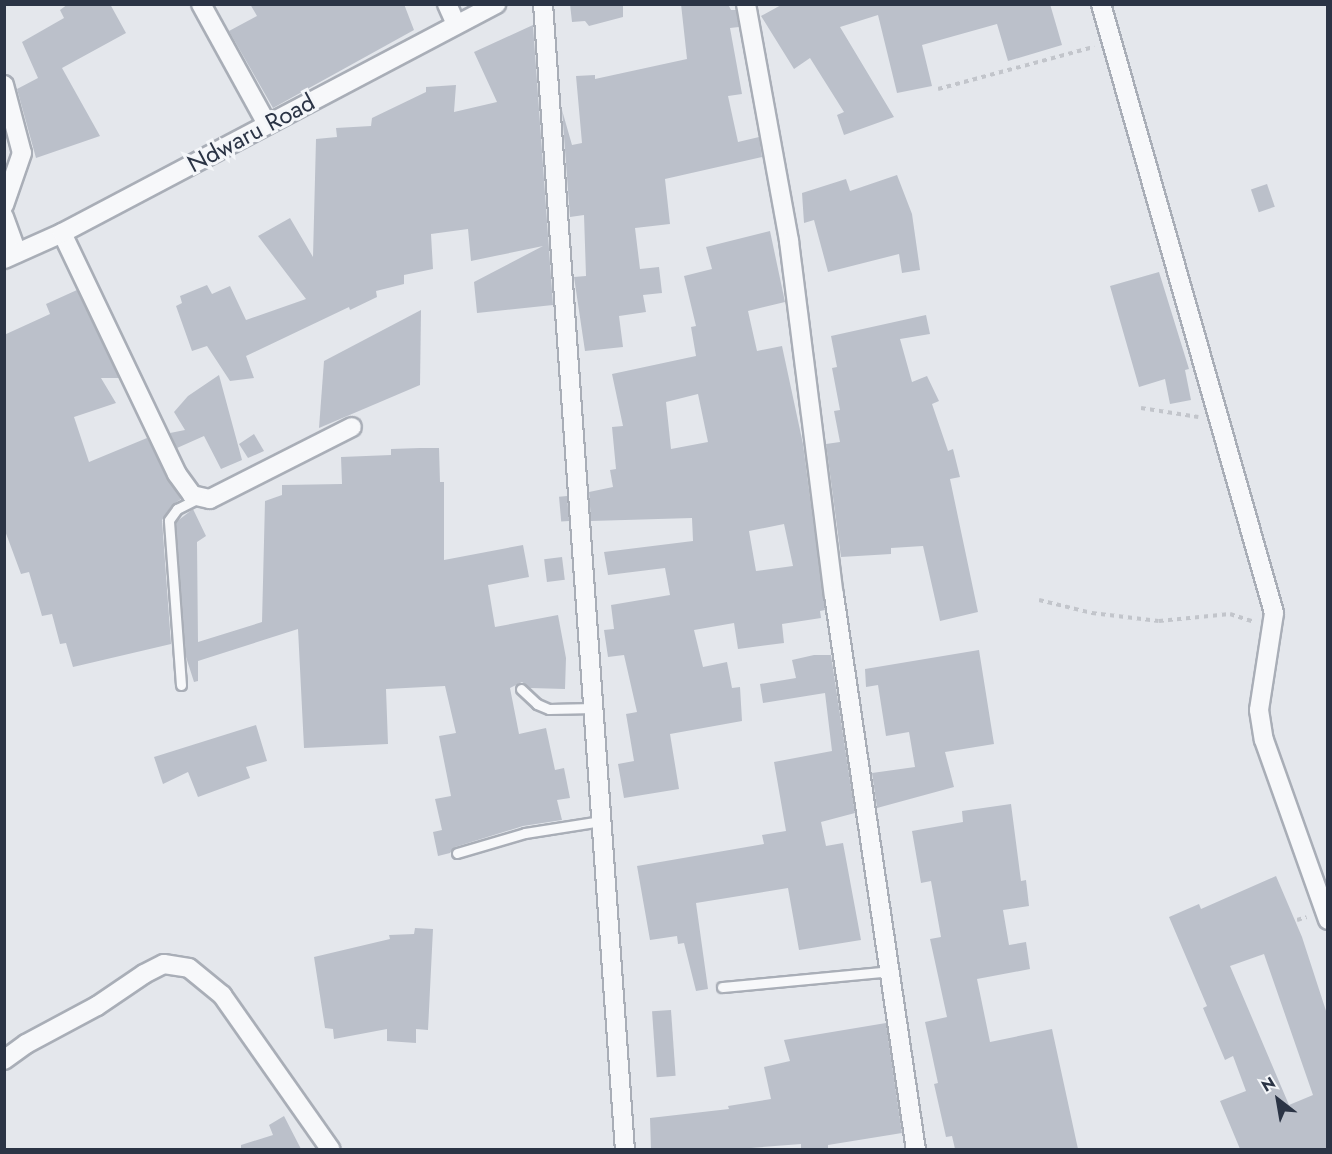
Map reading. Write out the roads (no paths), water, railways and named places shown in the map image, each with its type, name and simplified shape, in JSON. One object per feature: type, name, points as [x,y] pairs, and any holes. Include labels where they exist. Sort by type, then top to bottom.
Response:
[{"type":"street","points":[[201,4],[267,124]]},
{"type":"street","points":[[447,4],[456,24]]},
{"type":"street","name":"Ndwaru Road","points":[[11,256],[62,233],[496,4]]},
{"type":"street","points":[[543,4],[625,1149]]},
{"type":"street","points":[[746,4],[789,241],[834,595],[916,1149]]},
{"type":"street","points":[[1101,4],[1109,43],[1216,420],[1274,613],[1273,642],[1259,710],[1264,740],[1328,920]]},
{"type":"street","points":[[4,85],[22,153],[4,205]]},
{"type":"street","points":[[4,217],[11,256]]},
{"type":"street","points":[[62,233],[186,490],[199,498],[210,499],[352,427]]},
{"type":"street","points":[[4,1060],[26,1044],[97,1006],[144,974],[164,964],[189,968],[222,995],[331,1149]]},
{"type":"lane","points":[[181,685],[169,520],[177,509],[199,498]]},
{"type":"lane","points":[[521,689],[537,704],[549,709],[594,708]]},
{"type":"lane","points":[[457,853],[525,833],[602,821]]},
{"type":"lane","points":[[722,987],[890,971]]}]
